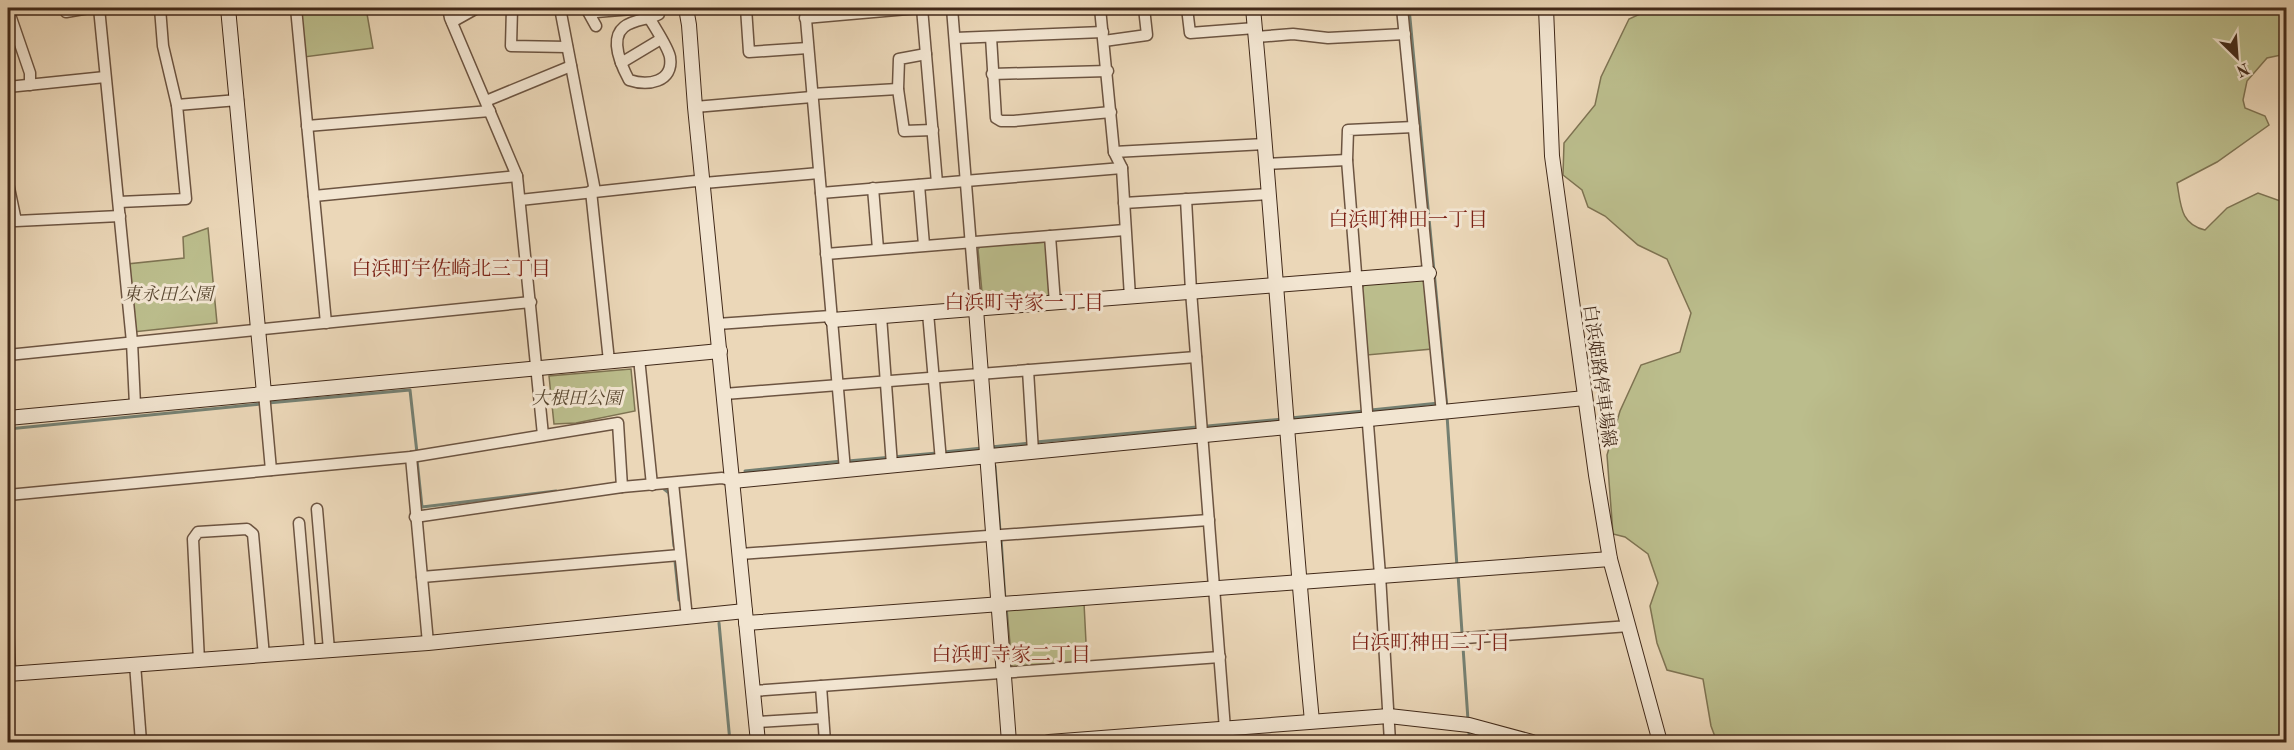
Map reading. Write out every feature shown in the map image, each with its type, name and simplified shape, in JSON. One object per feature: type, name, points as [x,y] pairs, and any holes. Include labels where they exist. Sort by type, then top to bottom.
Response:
[{"type":"street","points":[[65,8],[66,12],[89,8]]},
{"type":"street","points":[[99,8],[132,342],[135,405]]},
{"type":"street","points":[[119,201],[186,199],[177,105],[163,46],[160,8]]},
{"type":"street","points":[[228,8],[271,470]]},
{"type":"street","points":[[297,8],[326,323]]},
{"type":"street","points":[[448,8],[517,176],[543,435]]},
{"type":"street","points":[[452,22],[477,8]]},
{"type":"street","points":[[512,8],[511,46],[567,46]]},
{"type":"street","points":[[560,8],[593,191],[609,361]]},
{"type":"street","points":[[589,11],[645,8]]},
{"type":"street","points":[[650,19],[670,56],[669,69],[662,78],[654,83],[642,84],[629,80],[618,52],[618,34],[631,23],[650,19],[659,14],[660,8]]},
{"type":"street","points":[[686,8],[758,742]]},
{"type":"street","points":[[746,8],[749,52],[808,48]]},
{"type":"street","points":[[844,464],[805,13],[921,8],[937,183]]},
{"type":"street","points":[[952,8],[987,456],[999,535],[999,604],[1009,742]]},
{"type":"street","points":[[1101,8],[1114,152],[1122,168],[1130,297]]},
{"type":"street","points":[[955,38],[1148,35],[1144,8]]},
{"type":"street","points":[[1187,8],[1190,33],[1255,32],[1328,38],[1405,34]]},
{"type":"street","points":[[1253,8],[1312,721]]},
{"type":"street","points":[[1402,8],[1444,408]]},
{"type":"street","name":"白浜姫路停車場線","points":[[1546,8],[1552,156],[1585,398],[1610,559],[1660,742]]},
{"type":"street","points":[[8,9],[11,33],[30,73],[30,85]]},
{"type":"street","points":[[589,11],[596,26]]},
{"type":"street","points":[[991,37],[996,118],[1001,121],[1111,112]]},
{"type":"street","points":[[621,63],[661,39]]},
{"type":"street","points":[[670,56],[691,51]]},
{"type":"street","points":[[926,54],[899,59],[898,89],[904,131],[933,130]]},
{"type":"street","points":[[307,126],[488,106],[571,66]]},
{"type":"street","points":[[992,74],[1108,71]]},
{"type":"street","points":[[8,87],[105,77]]},
{"type":"street","points":[[695,107],[898,89]]},
{"type":"street","points":[[177,105],[238,100]]},
{"type":"street","points":[[1390,742],[1380,574],[1347,160],[1348,130],[1414,127]]},
{"type":"street","points":[[1114,152],[1265,144]]},
{"type":"street","points":[[1267,164],[1347,160]]},
{"type":"street","points":[[821,193],[1122,168]]},
{"type":"street","points":[[520,200],[696,181],[704,183],[819,172]]},
{"type":"street","points":[[314,196],[517,176]]},
{"type":"street","points":[[8,183],[16,221],[120,216]]},
{"type":"street","points":[[920,184],[924,245]]},
{"type":"street","points":[[873,188],[878,249]]},
{"type":"street","points":[[1124,203],[1269,194]]},
{"type":"street","points":[[1186,199],[1191,291],[1226,736]]},
{"type":"street","points":[[826,254],[1125,230]]},
{"type":"street","points":[[1050,236],[1055,303]]},
{"type":"street","points":[[717,324],[927,313],[1429,273]]},
{"type":"street","points":[[8,355],[531,302]]},
{"type":"street","points":[[927,313],[941,461]]},
{"type":"street","points":[[881,316],[892,465]]},
{"type":"street","points":[[8,418],[720,351]]},
{"type":"street","points":[[724,394],[1196,357]]},
{"type":"street","points":[[639,358],[652,485]]},
{"type":"street","points":[[1028,370],[1033,445]]},
{"type":"street","points":[[415,517],[622,487],[722,478],[733,481],[844,464],[892,465],[941,461],[987,456],[1033,445],[1203,436],[1288,427],[1367,413],[1585,398]]},
{"type":"street","points":[[8,495],[411,457],[618,423],[622,487]]},
{"type":"street","points":[[411,457],[428,643]]},
{"type":"street","points":[[674,483],[687,618]]},
{"type":"street","points":[[317,509],[329,650]]},
{"type":"street","points":[[740,554],[1209,520]]},
{"type":"street","points":[[299,523],[310,652]]},
{"type":"street","points":[[199,661],[193,538],[198,532],[248,529],[253,534],[264,656]]},
{"type":"street","points":[[422,577],[680,555]]},
{"type":"street","points":[[8,625],[9,673],[428,643],[687,618],[999,604],[1380,574],[1610,559]]},
{"type":"street","points":[[1384,644],[1629,626]]},
{"type":"street","points":[[753,691],[1220,657]]},
{"type":"street","points":[[135,664],[141,742]]},
{"type":"street","points":[[821,686],[825,742]]},
{"type":"street","points":[[1049,742],[1226,736],[1312,721],[1389,716],[1469,725],[1532,742]]},
{"type":"street","points":[[756,722],[823,718]]},
{"type":"green space","points":[[330,8],[366,8],[373,48],[304,57],[299,13]]},
{"type":"green space","points":[[1653,8],[2286,8],[2286,54],[2267,58],[2247,81],[2243,100],[2245,108],[2265,116],[2269,125],[2217,162],[2177,183],[2181,206],[2186,218],[2205,230],[2227,208],[2258,193],[2286,203],[2286,742],[1717,742],[1711,726],[1703,679],[1667,670],[1657,643],[1650,606],[1658,583],[1648,554],[1625,537],[1613,534],[1607,455],[1620,411],[1641,365],[1680,352],[1691,313],[1667,259],[1638,245],[1605,216],[1588,207],[1582,190],[1563,175],[1564,143],[1595,105],[1601,77],[1629,19]]},
{"type":"green space","name":"東永田公園","points":[[208,228],[217,323],[133,332],[127,264],[184,258],[183,237]]},
{"type":"green space","points":[[1047,242],[1053,299],[983,303],[978,249],[981,246]]},
{"type":"green space","points":[[1422,280],[1427,285],[1432,349],[1367,355],[1362,288],[1365,284]]},
{"type":"green space","name":"大根田公園","points":[[631,369],[635,411],[576,423],[554,424],[549,376]]},
{"type":"green space","points":[[1084,603],[1087,662],[1012,667],[1007,609]]},
{"type":"waterway","points":[[1409,8],[1447,408]]},
{"type":"waterway","points":[[268,403],[410,390],[417,453]]},
{"type":"waterway","points":[[1371,410],[1439,403]]},
{"type":"waterway","points":[[8,429],[261,404]]},
{"type":"waterway","points":[[1290,418],[1364,411]]},
{"type":"waterway","points":[[1447,415],[1457,567]]},
{"type":"waterway","points":[[1036,442],[1283,419]]},
{"type":"waterway","points":[[991,447],[1030,443]]},
{"type":"waterway","points":[[944,452],[982,448]]},
{"type":"waterway","points":[[848,461],[937,453]]},
{"type":"waterway","points":[[417,460],[422,507],[556,491]]},
{"type":"waterway","points":[[745,471],[842,461]]},
{"type":"waterway","points":[[995,466],[1000,531]]},
{"type":"waterway","points":[[664,489],[669,493],[674,546]]},
{"type":"waterway","points":[[1001,538],[1005,600]]},
{"type":"waterway","points":[[675,561],[679,600]]},
{"type":"waterway","points":[[1458,574],[1468,720]]},
{"type":"waterway","points":[[1006,607],[1007,633]]},
{"type":"waterway","points":[[719,623],[730,742]]},
{"type":"waterway","points":[[1469,729],[1469,742]]},
{"type":"district","name":"白浜町神田一丁目","points":[[1408,219]]},
{"type":"district","name":"白浜町宇佐崎北三丁目","points":[[451,268]]},
{"type":"district","name":"白浜町寺家一丁目","points":[[1024,302]]},
{"type":"district","name":"白浜町神田二丁目","points":[[1430,642]]},
{"type":"district","name":"白浜町寺家二丁目","points":[[1011,654]]}]
